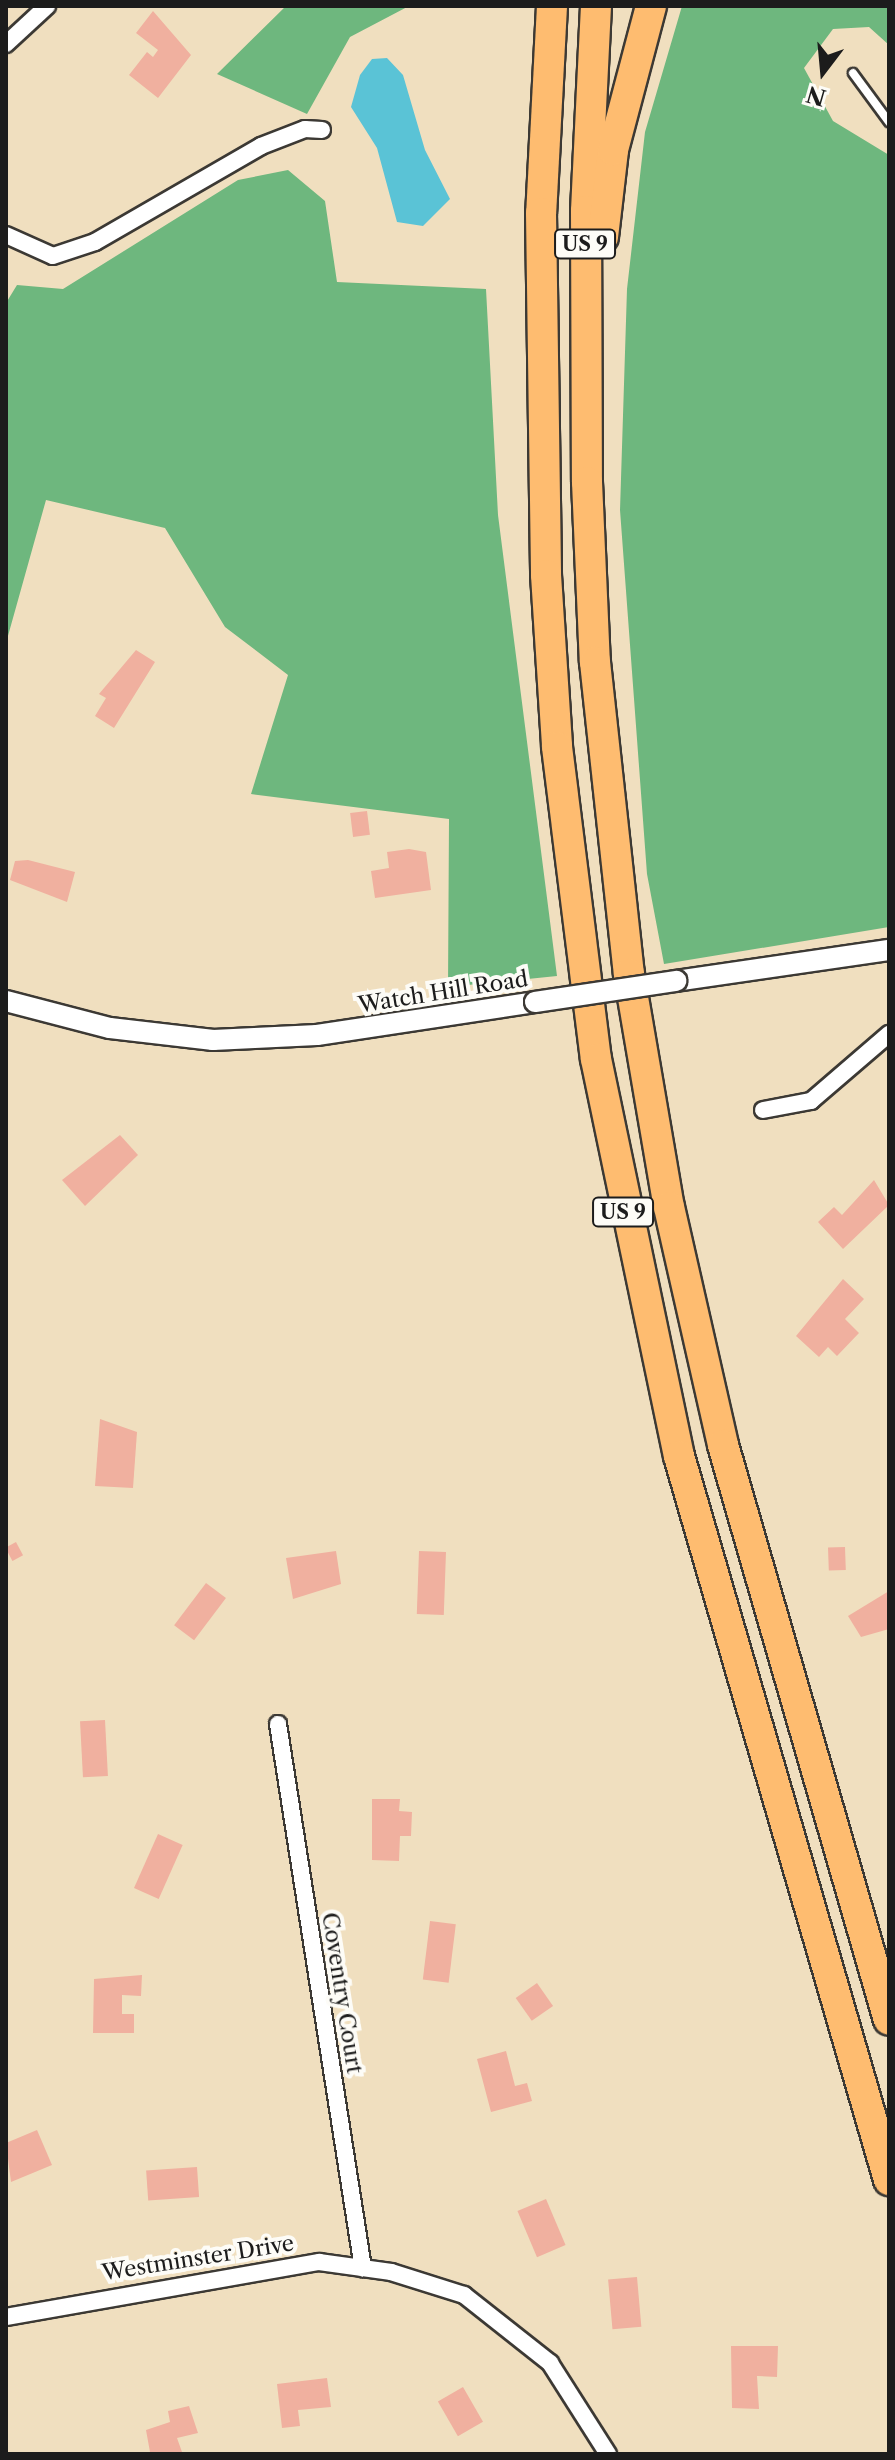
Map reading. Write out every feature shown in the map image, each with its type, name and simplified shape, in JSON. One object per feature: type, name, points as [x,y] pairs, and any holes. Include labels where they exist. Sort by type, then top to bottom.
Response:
[{"type":"highway","points":[[536,6],[541,213]]},
{"type":"highway","name":"US 9","points":[[552,6],[541,213],[552,679],[577,926],[609,1136],[686,1485],[889,2180]]},
{"type":"highway","name":"US 9","points":[[596,6],[586,211],[587,482],[611,826],[667,1194],[750,1545],[889,2020]]},
{"type":"highway","points":[[587,482],[610,169],[651,6]]},
{"type":"street","points":[[6,44],[47,6]]},
{"type":"street","points":[[6,235],[53,256],[95,242],[261,146],[305,129],[322,130]]},
{"type":"street","name":"Watch Hill Road","points":[[6,1001],[110,1028],[213,1040],[317,1035],[889,950]]},
{"type":"street","points":[[763,1110],[811,1101],[889,1034]]},
{"type":"street","name":"Coventry Court","points":[[278,1724],[363,2268]]},
{"type":"street","name":"Westminster Drive","points":[[6,2317],[230,2272],[319,2262],[363,2268],[464,2295],[550,2363],[608,2454]]},
{"type":"lane","points":[[853,73],[889,122]]},
{"type":"green space","points":[[286,6],[409,6],[350,37],[307,114],[217,74]]},
{"type":"green space","points":[[682,6],[889,6],[889,45],[869,27],[833,29],[804,68],[833,121],[889,155],[889,927],[664,964],[647,874],[620,510],[627,289],[645,132]]},
{"type":"green space","points":[[288,170],[325,201],[337,282],[486,289],[498,515],[557,976],[448,987],[449,819],[251,794],[288,675],[225,627],[165,528],[46,500],[6,643],[6,303],[17,285],[63,289],[238,180]]},
{"type":"water","points":[[387,58],[403,75],[425,150],[450,199],[423,226],[397,222],[377,148],[351,107],[360,75],[372,59]]},
{"type":"building","points":[[153,11],[191,55],[158,98],[129,75],[147,52],[153,57],[158,50],[136,33]]},
{"type":"building","points":[[136,650],[155,662],[114,728],[95,716],[106,698],[99,694]]},
{"type":"building","points":[[367,811],[370,835],[353,837],[350,813]]},
{"type":"building","points":[[409,849],[426,852],[431,890],[375,898],[371,871],[389,868],[387,852]]},
{"type":"building","points":[[28,860],[75,872],[67,902],[10,880],[15,861]]},
{"type":"building","points":[[120,1135],[138,1155],[85,1206],[62,1180]]},
{"type":"building","points":[[874,1180],[889,1205],[843,1249],[818,1222],[834,1207],[842,1215]]},
{"type":"building","points":[[843,1279],[864,1299],[845,1319],[859,1333],[837,1356],[828,1347],[819,1357],[796,1336]]},
{"type":"building","points":[[100,1419],[137,1432],[133,1488],[95,1486]]},
{"type":"building","points":[[16,1542],[23,1555],[12,1561],[6,1547]]},
{"type":"building","points":[[845,1547],[846,1570],[829,1571],[828,1548]]},
{"type":"building","points":[[336,1551],[341,1584],[293,1599],[286,1558]]},
{"type":"building","points":[[419,1551],[446,1552],[444,1615],[417,1614]]},
{"type":"building","points":[[206,1583],[226,1598],[194,1640],[174,1625]]},
{"type":"building","points":[[889,1591],[889,1629],[861,1637],[848,1616]]},
{"type":"building","points":[[105,1720],[108,1776],[83,1777],[80,1721]]},
{"type":"building","points":[[372,1799],[400,1799],[399,1811],[412,1812],[411,1836],[400,1836],[399,1861],[372,1860]]},
{"type":"building","points":[[158,1834],[183,1845],[159,1899],[134,1888]]},
{"type":"building","points":[[430,1921],[456,1924],[449,1983],[423,1980]]},
{"type":"building","points":[[142,1975],[141,1996],[122,1995],[122,2014],[134,2014],[134,2033],[93,2033],[94,1979]]},
{"type":"building","points":[[537,1983],[553,2006],[532,2021],[516,1998]]},
{"type":"building","points":[[506,2051],[515,2086],[527,2083],[532,2101],[491,2112],[477,2059]]},
{"type":"building","points":[[37,2130],[52,2165],[11,2182],[6,2143]]},
{"type":"building","points":[[197,2167],[199,2197],[148,2200],[146,2171]]},
{"type":"building","points":[[546,2199],[566,2245],[537,2257],[517,2211]]},
{"type":"building","points":[[637,2277],[641,2327],[612,2329],[608,2280]]},
{"type":"building","points":[[731,2346],[778,2346],[777,2377],[757,2376],[759,2409],[732,2408]]},
{"type":"building","points":[[327,2378],[331,2407],[298,2410],[300,2426],[282,2428],[277,2384]]},
{"type":"building","points":[[463,2387],[483,2422],[458,2436],[438,2402]]},
{"type":"building","points":[[189,2406],[198,2433],[177,2438],[182,2452],[150,2452],[146,2430],[170,2422],[168,2411]]}]
